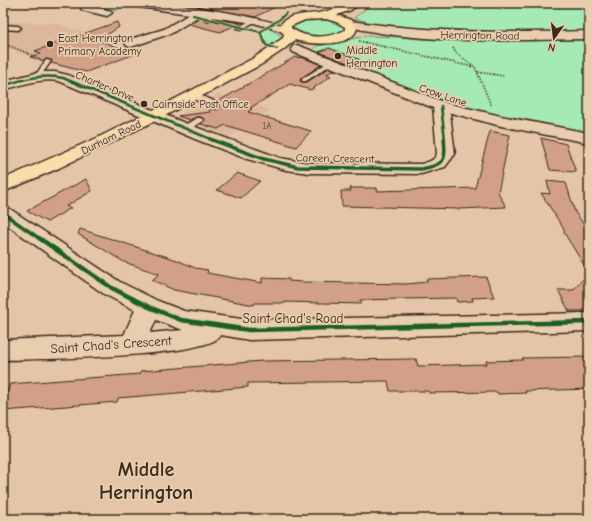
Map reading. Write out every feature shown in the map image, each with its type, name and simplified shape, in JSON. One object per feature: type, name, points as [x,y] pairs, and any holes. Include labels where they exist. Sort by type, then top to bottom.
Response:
[{"type":"highway","name":"Durham Road","points":[[289,39],[286,24],[293,20],[316,16],[352,6]]},
{"type":"highway","name":"Durham Road","points":[[346,22],[352,6]]},
{"type":"highway","name":"Durham Road","points":[[3,186],[153,117],[259,61],[289,39],[333,38],[350,32],[351,28],[346,22],[316,16]]},
{"type":"street","points":[[97,3],[86,8],[107,13]]},
{"type":"street","points":[[132,3],[176,7],[206,15],[255,20],[301,18]]},
{"type":"street","points":[[131,43],[168,31],[206,15]]},
{"type":"street","name":"Crow Lane","points":[[255,20],[332,62],[441,106],[588,142]]},
{"type":"street","name":"Herrington Road","points":[[346,22],[395,31],[468,36],[589,35]]},
{"type":"street","name":"Herrington Road","points":[[333,38],[395,31]]},
{"type":"street","name":"Charter Drive","points":[[3,86],[21,79],[38,76],[54,76],[63,78],[153,117]]},
{"type":"street","name":"Careen Crescent","points":[[153,117],[263,158],[293,167],[421,169],[438,165],[444,161],[446,154],[441,106]]},
{"type":"street","name":"Saint Chad's Road","points":[[3,213],[112,288],[149,307],[181,320],[249,330],[589,322]]},
{"type":"street","points":[[132,345],[149,307]]},
{"type":"street","name":"Saint Chad's Crescent","points":[[3,350],[132,345],[202,336],[210,332],[213,325]]},
{"type":"lane","points":[[3,7],[9,3]]},
{"type":"lane","points":[[240,28],[255,20]]},
{"type":"lane","points":[[3,27],[18,28]]},
{"type":"lane","points":[[38,76],[48,61]]},
{"type":"lane","points":[[304,80],[332,62]]},
{"type":"lane","points":[[192,96],[214,104],[215,106]]},
{"type":"lane","points":[[184,129],[200,120]]},
{"type":"path","points":[[354,40],[475,67]]},
{"type":"path","points":[[451,43],[456,53],[475,67],[494,111]]},
{"type":"path","points":[[3,44],[48,61]]},
{"type":"path","points":[[3,48],[10,46]]},
{"type":"path","points":[[477,72],[504,76]]},
{"type":"shaded area","name":"East Herrington Primary Academy","points":[[3,22],[54,23],[109,39],[53,62],[50,65],[42,66],[45,62],[8,49],[3,51]]},
{"type":"shaded area","points":[[218,94],[270,110],[227,138],[172,119]]},
{"type":"green space","points":[[100,3],[128,3],[115,11],[92,8]]},
{"type":"green space","points":[[373,3],[589,3],[589,33],[440,33],[382,25],[354,18]]},
{"type":"green space","points":[[309,19],[333,20],[342,24],[346,28],[343,32],[318,36],[306,35],[293,30],[292,28],[295,23]]},
{"type":"green space","points":[[268,28],[281,35],[282,39],[274,46],[266,45],[261,33]]},
{"type":"green space","points":[[366,36],[508,40],[589,39],[589,135],[450,106],[348,65],[359,59],[329,48],[317,53],[312,50],[317,46]]},
{"type":"building","points":[[202,3],[237,3],[275,7],[255,17],[197,6]]},
{"type":"building","points":[[200,17],[204,18],[205,22],[213,19],[241,23],[220,32],[189,24]]},
{"type":"building","points":[[117,22],[119,27],[99,40],[135,54],[86,72],[51,63],[51,60],[46,59],[44,61],[30,57],[41,53],[35,51]]},
{"type":"building","name":"Middle Herrington","points":[[329,48],[360,60],[350,64],[319,52]]},
{"type":"building","points":[[295,57],[304,58],[321,65],[301,78],[300,81],[302,82],[307,82],[329,68],[335,70],[326,74],[331,76],[311,90],[290,84],[250,108],[252,109],[248,112],[311,131],[296,147],[225,125],[218,129],[201,124],[205,120],[201,117],[196,117],[190,120],[178,116],[210,112],[208,107],[210,106],[211,109],[218,110],[220,107],[217,102]]},
{"type":"building","points":[[490,131],[510,135],[498,192],[506,207],[459,209],[342,206],[341,191],[351,191],[350,188],[377,188],[377,191],[475,188]]},
{"type":"building","points":[[541,138],[566,144],[576,172],[550,170]]},
{"type":"building","points":[[237,173],[260,181],[241,198],[217,190]]},
{"type":"building","points":[[86,179],[92,191],[66,206],[71,208],[47,222],[27,211]]},
{"type":"building","points":[[547,181],[566,183],[575,212],[589,232],[589,273],[541,193],[550,194]]},
{"type":"building","points":[[80,229],[177,260],[195,268],[208,270],[207,273],[262,283],[262,278],[289,279],[289,281],[302,282],[407,284],[427,282],[426,279],[486,277],[494,297],[472,298],[473,301],[457,302],[456,298],[360,300],[361,304],[285,302],[255,303],[254,305],[174,290],[152,280],[159,274],[124,262],[78,234]]},
{"type":"building","points":[[589,273],[589,311],[569,311],[558,290],[573,290]]},
{"type":"building","points":[[589,357],[589,389],[525,391],[526,393],[498,394],[497,392],[429,393],[428,391],[390,391],[388,381],[248,383],[248,387],[118,398],[117,402],[3,411],[3,403],[10,384],[140,374],[141,371],[262,361],[416,359],[418,366],[487,364],[486,361],[523,360],[522,358]]},
{"type":"cycle path","points":[[277,49],[266,45],[260,32],[280,19],[286,13]]},
{"type":"cycle path","points":[[193,15],[260,32]]},
{"type":"cycle path","points":[[3,86],[40,76],[63,78],[162,120],[253,155],[286,165],[309,168],[421,169],[436,165],[442,161],[446,154],[441,106]]},
{"type":"cycle path","points":[[3,213],[112,288],[149,307],[181,320],[249,330],[589,322]]},
{"type":"place","name":"East Herrington Primary Academy","points":[[50,44]]},
{"type":"place","name":"Middle Herrington","points":[[338,56]]},
{"type":"place","name":"Cairnside Post Office","points":[[144,104]]},
{"type":"district","name":"Middle Herrington","points":[[146,480]]}]
